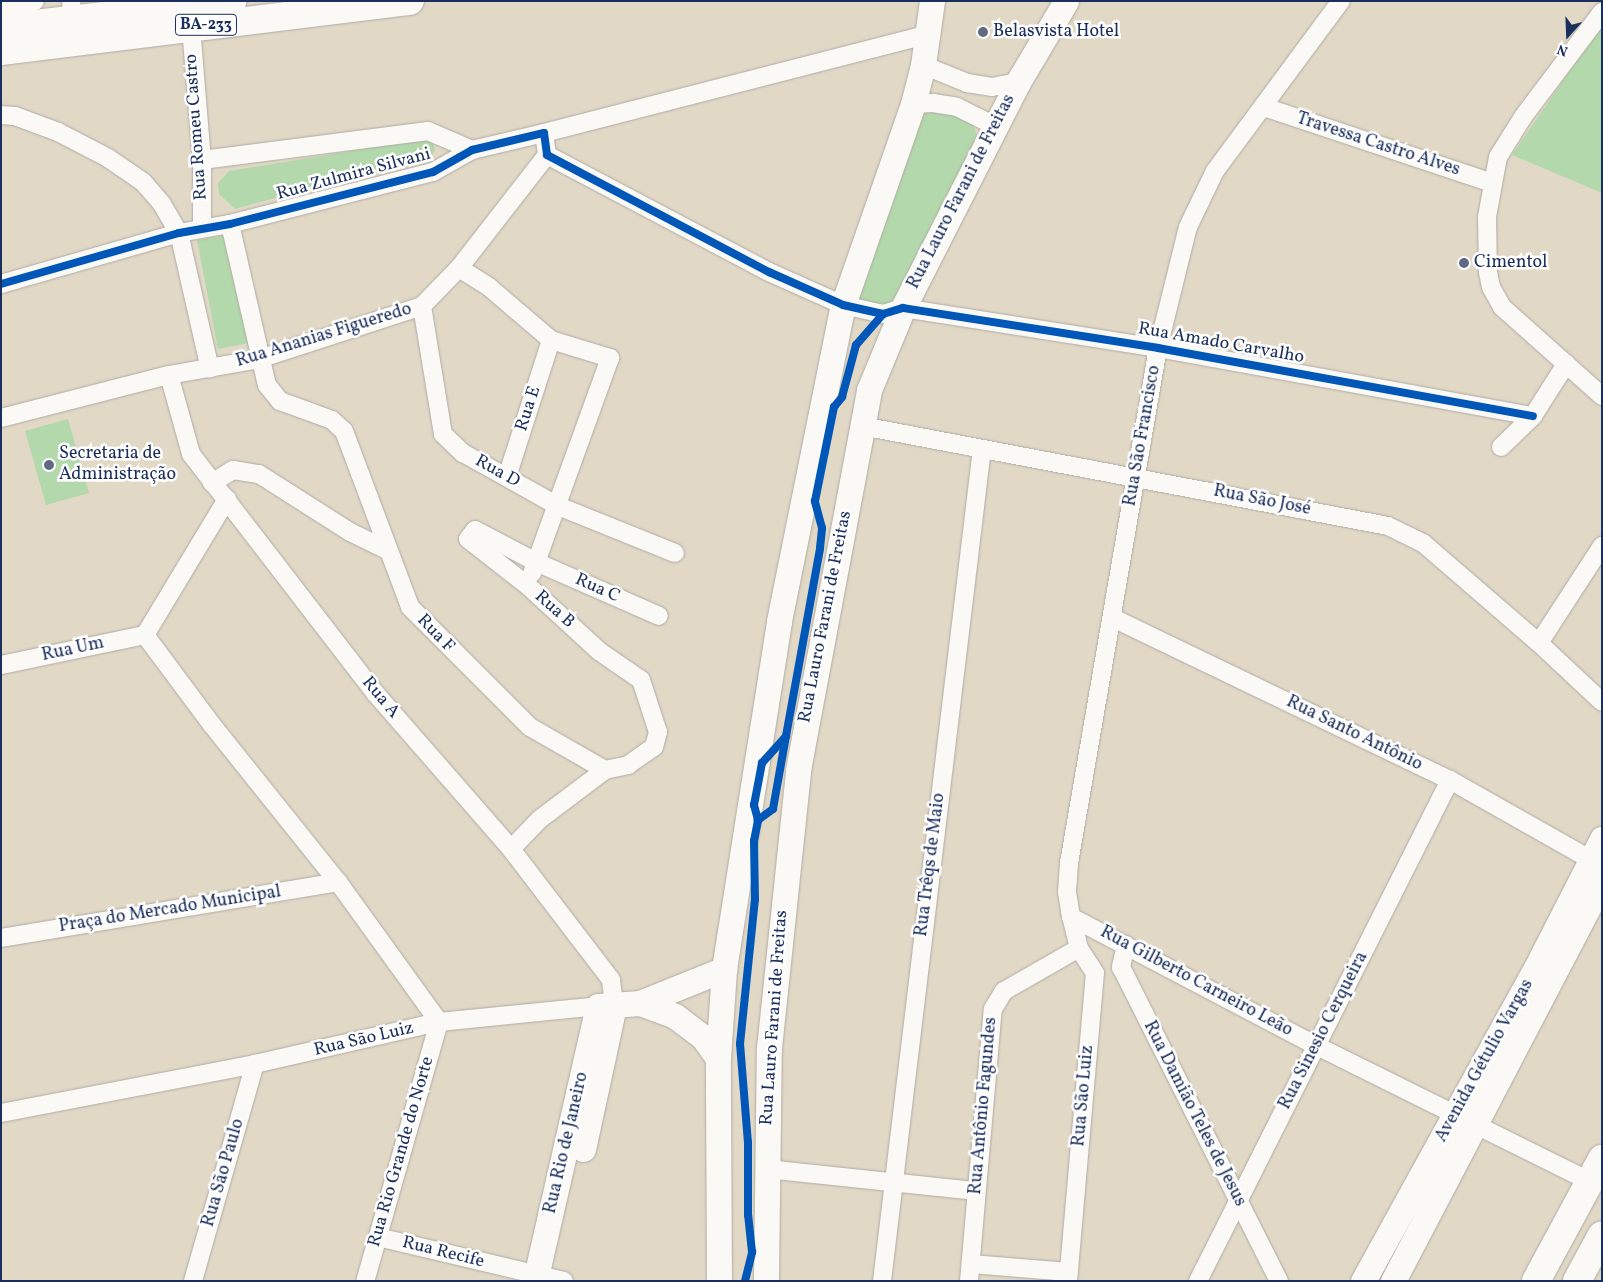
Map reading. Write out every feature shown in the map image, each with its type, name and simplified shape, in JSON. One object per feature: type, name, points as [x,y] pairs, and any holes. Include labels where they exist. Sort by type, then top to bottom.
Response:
[{"type":"main road","name":"BA-233","points":[[1,28],[72,10],[232,1]]},
{"type":"main road","name":"BA-233","points":[[1,51],[410,1]]},
{"type":"main road","points":[[1536,1281],[1595,1170]]},
{"type":"main road","points":[[1571,1214],[1586,1234],[1602,1234],[1577,1281]]},
{"type":"street","points":[[1,6],[35,1]]},
{"type":"street","points":[[719,1281],[718,1058],[724,969],[779,621],[843,305],[914,104],[923,65],[932,1]]},
{"type":"street","name":"Rua Lauro Farani de Freitas","points":[[766,1281],[769,1048],[798,770],[869,390],[903,308],[995,126],[1018,82],[1066,1]]},
{"type":"street","name":"Rua São Francisco","points":[[1071,917],[1067,892],[1069,863],[1113,618],[1158,348],[1188,227],[1215,171],[1264,108],[1341,1]]},
{"type":"street","points":[[1602,12],[1523,117],[1498,157],[1487,217],[1491,287],[1502,307],[1602,396]]},
{"type":"street","name":"Rua Romeu Castro","points":[[191,27],[202,160],[202,227]]},
{"type":"street","name":"Rua Zulmira Silvani","points":[[1,284],[202,227],[230,224],[433,172],[472,150],[927,35]]},
{"type":"street","points":[[923,65],[967,83],[992,87],[1018,82]]},
{"type":"street","points":[[914,104],[933,102],[957,107],[995,126]]},
{"type":"street","name":"Travessa Castro Alves","points":[[1264,108],[1492,183]]},
{"type":"street","points":[[1,116],[15,116],[58,132],[108,158],[143,182],[162,204],[179,233],[210,369]]},
{"type":"street","name":"Rua Zulmira Silvani","points":[[202,160],[428,131],[472,150]]},
{"type":"street","points":[[544,133],[547,155],[769,272],[843,305],[883,314],[903,308]]},
{"type":"street","name":"Rua Ananias Figueredo","points":[[1,418],[169,375],[210,369],[259,358],[422,306],[460,268],[547,155]]},
{"type":"street","name":"Rua F","points":[[230,224],[259,358],[267,385],[278,399],[332,420],[344,431],[404,597],[433,632],[530,727],[605,770]]},
{"type":"street","points":[[460,268],[488,287],[551,340],[610,358],[528,586]]},
{"type":"street","name":"Rua D","points":[[422,306],[443,434],[464,453],[558,506],[675,553]]},
{"type":"street","name":"Rua Amado Carvalho","points":[[903,308],[1158,348],[1533,416]]},
{"type":"street","name":"Rua E","points":[[507,477],[551,340]]},
{"type":"street","points":[[1502,447],[1533,416],[1566,364]]},
{"type":"street","name":"Rua A","points":[[169,375],[191,454],[376,694],[511,849],[611,980],[606,1006]]},
{"type":"street","name":"Rua São José","points":[[862,426],[1388,526],[1423,543],[1539,643],[1602,702]]},
{"type":"street","name":"Rua Trêqs de Maio","points":[[882,1281],[982,450]]},
{"type":"street","points":[[212,483],[233,470],[259,474],[350,532],[387,550]]},
{"type":"street","points":[[227,499],[145,635],[212,725],[338,882],[439,1022]]},
{"type":"street","name":"Rua C","points":[[468,539],[474,530],[536,562],[658,616]]},
{"type":"street","name":"Rua B","points":[[468,539],[528,586],[599,651],[641,680],[658,732],[658,740],[654,747],[628,765],[605,770]]},
{"type":"street","points":[[1539,643],[1602,546]]},
{"type":"street","name":"Rua Santo Antônio","points":[[1113,618],[1450,780],[1598,855]]},
{"type":"street","name":"Rua Um","points":[[1,665],[145,635]]},
{"type":"street","points":[[511,849],[540,819],[605,770]]},
{"type":"street","name":"Rua Sinesio Cerqueira","points":[[1198,1281],[1450,780]]},
{"type":"street","name":"Avenida Gétulio Vargas","points":[[1393,1281],[1466,1120],[1550,962],[1598,855]]},
{"type":"street","name":"Praça do Mercado Municipal","points":[[1,938],[338,882]]},
{"type":"street","name":"Avenida Gétulio Vargas","points":[[1550,962],[1602,882]]},
{"type":"street","points":[[1071,917],[1079,948],[1095,973],[1121,967],[1126,945]]},
{"type":"street","name":"Rua Gilberto Carneiro Leão","points":[[1071,917],[1317,1046],[1466,1120],[1595,1170]]},
{"type":"street","name":"Rua Antônio Fagundes","points":[[970,1272],[975,1191],[990,1027],[998,997],[1079,948]]},
{"type":"street","name":"Rua Damião Teles de Jesus","points":[[1121,967],[1279,1281]]},
{"type":"street","name":"Rua São Luiz","points":[[1,1113],[255,1064],[439,1022],[640,1003],[724,969]]},
{"type":"street","name":"Rua São Luiz","points":[[1068,1277],[1095,973]]},
{"type":"street","points":[[640,1003],[675,1016],[702,1036],[718,1058]]},
{"type":"street","name":"Rua Rio de Janeiro","points":[[549,1280],[606,1006]]},
{"type":"street","name":"Rua Rio Grande do Norte","points":[[365,1281],[439,1022]]},
{"type":"street","name":"Rua São Paulo","points":[[193,1281],[255,1064]]},
{"type":"street","name":"Avenida Gétulio Vargas","points":[[1363,1281],[1466,1120]]},
{"type":"street","points":[[766,1169],[975,1191]]},
{"type":"street","name":"Rua Recife","points":[[378,1237],[549,1280]]},
{"type":"street","points":[[970,1272],[1068,1277]]},
{"type":"green space","points":[[1602,24],[1602,193],[1512,155]]},
{"type":"green space","points":[[937,106],[973,123],[978,139],[894,304],[865,304],[854,292],[915,116]]},
{"type":"green space","points":[[425,139],[434,145],[435,151],[430,156],[235,209],[219,194],[218,183],[229,171]]},
{"type":"green space","points":[[233,234],[254,342],[218,349],[197,240]]},
{"type":"green space","points":[[68,419],[89,493],[46,505],[25,431]]},
{"type":"cycle path","points":[[1,284],[179,233],[230,224],[433,172],[472,150],[544,133],[547,155],[769,272],[843,305],[883,314],[903,308],[1158,348],[1533,416]]},
{"type":"cycle path","points":[[786,736],[820,548],[822,528],[815,501],[834,407],[842,397],[856,345],[883,314]]},
{"type":"cycle path","points":[[745,1281],[752,1252],[748,1215],[748,1143],[740,1044],[755,899],[754,841],[758,820],[754,805],[762,763],[786,736],[773,809],[758,820]]},
{"type":"place","name":"Belasvista Hotel","points":[[983,32]]},
{"type":"place","name":"Cimentol","points":[[1464,263]]},
{"type":"place","name":"Secretaria de Administração","points":[[49,465]]}]
